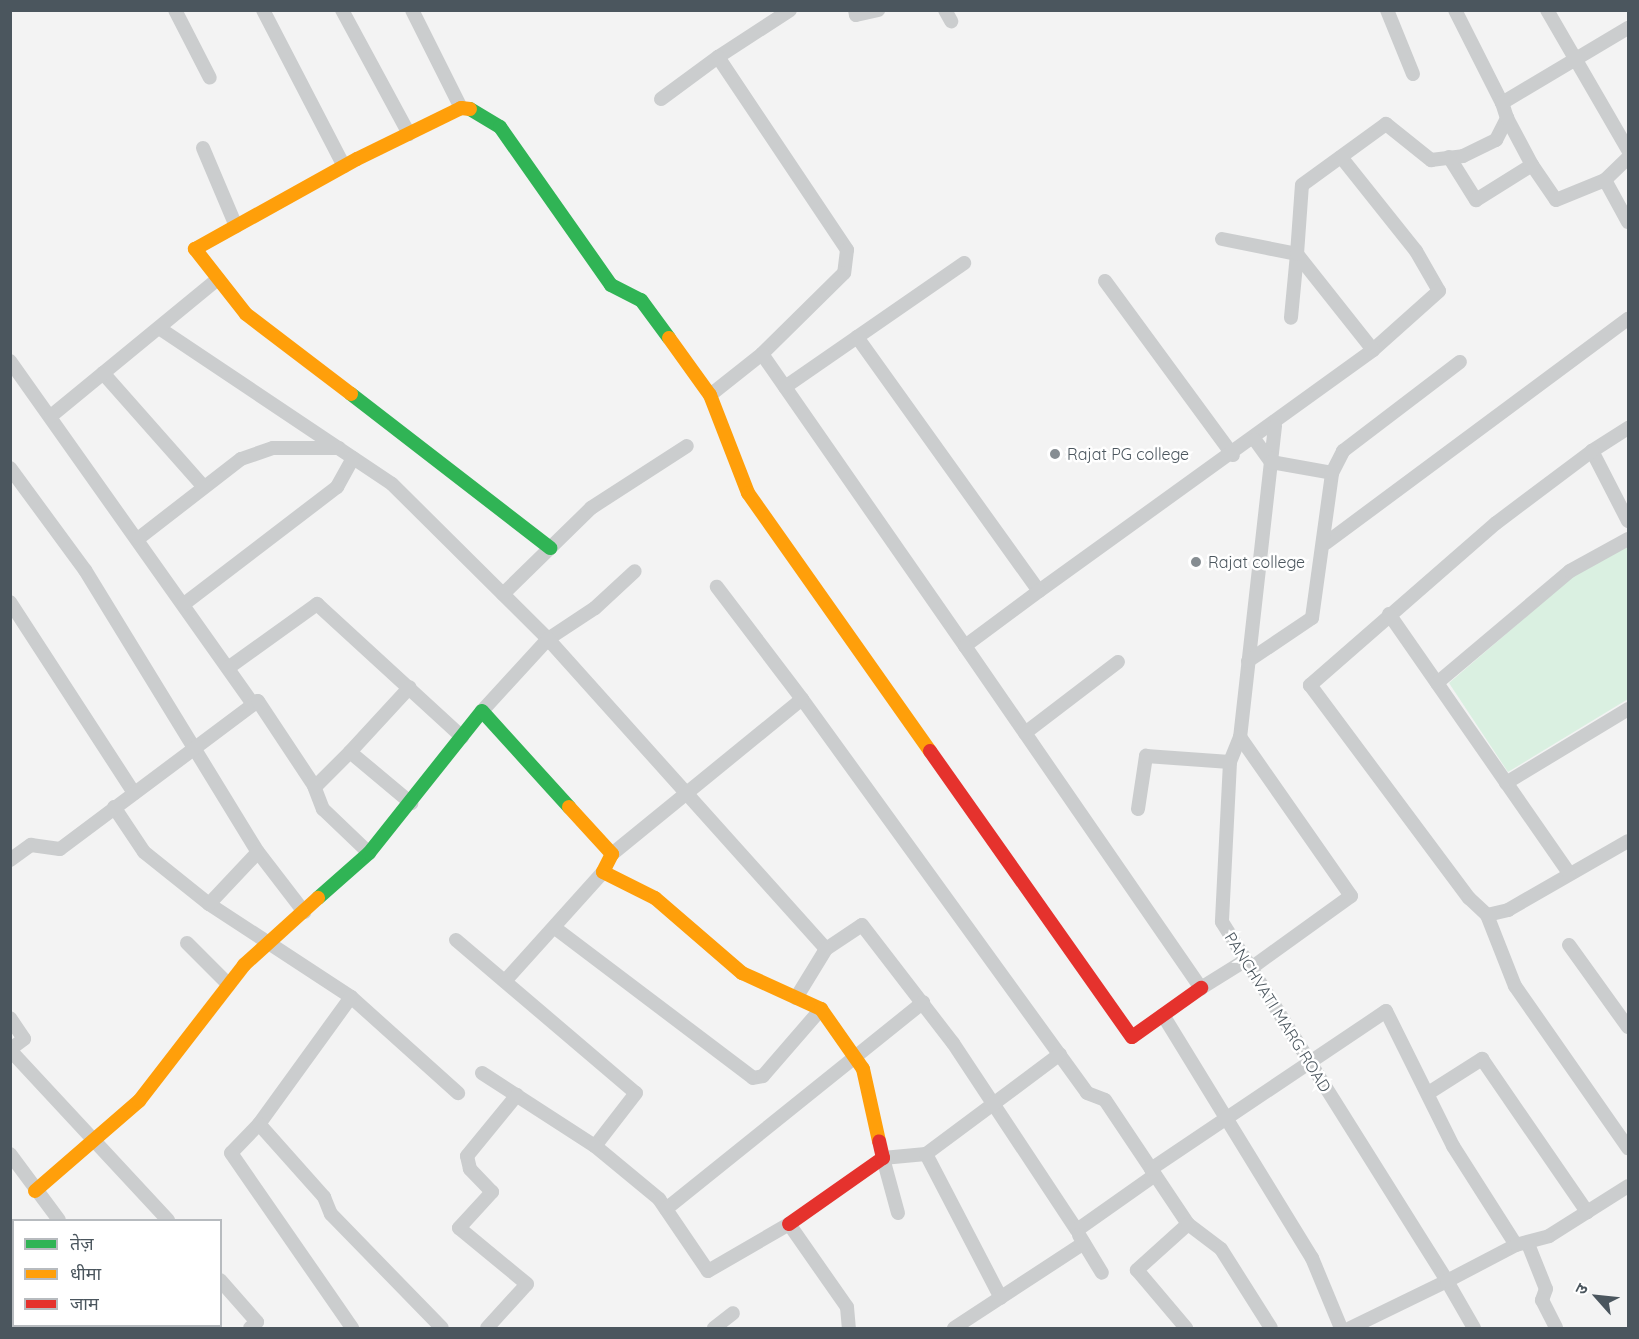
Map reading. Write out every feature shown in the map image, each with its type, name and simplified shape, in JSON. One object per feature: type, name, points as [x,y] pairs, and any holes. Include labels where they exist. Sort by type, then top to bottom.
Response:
[{"type":"street","points":[[175,10],[210,78]]},
{"type":"street","points":[[263,10],[344,166]]},
{"type":"street","points":[[342,10],[409,134]]},
{"type":"street","points":[[412,10],[461,108]]},
{"type":"street","points":[[661,99],[718,57],[790,10]]},
{"type":"street","points":[[855,10],[856,15],[878,10]]},
{"type":"street","points":[[1387,10],[1413,74]]},
{"type":"street","points":[[1455,10],[1532,165],[1557,200],[1605,180],[1629,158]]},
{"type":"street","points":[[1547,10],[1574,61],[1629,150]]},
{"type":"street","points":[[1502,103],[1629,28]]},
{"type":"street","points":[[710,395],[762,354],[844,273],[847,250],[718,57]]},
{"type":"street","points":[[550,548],[246,314],[195,249],[344,166],[461,108],[479,110],[501,126],[611,285],[641,300],[710,395],[748,493],[1132,1037],[1201,988],[1248,964],[1351,896],[1239,737]]},
{"type":"street","points":[[1291,318],[1302,185],[1386,124],[1431,160],[1449,157],[1496,140],[1507,118]]},
{"type":"street","points":[[203,148],[236,226]]},
{"type":"street","points":[[965,646],[1039,591],[1275,426],[1372,350],[1439,291],[1416,251],[1341,157]]},
{"type":"street","points":[[1449,157],[1476,200],[1532,165]]},
{"type":"street","points":[[1605,180],[1629,222]]},
{"type":"street","points":[[1222,239],[1298,254],[1372,350]]},
{"type":"street","points":[[785,387],[964,263]]},
{"type":"street","points":[[51,416],[218,279]]},
{"type":"street","points":[[1105,281],[1233,455]]},
{"type":"street","points":[[1326,543],[1629,319]]},
{"type":"street","points":[[159,328],[393,484],[548,639],[826,949]]},
{"type":"street","points":[[857,337],[1039,591]]},
{"type":"street","points":[[762,354],[1201,988]]},
{"type":"street","points":[[10,361],[139,538],[252,703]]},
{"type":"street","points":[[1248,662],[1312,618],[1326,543],[1332,473],[1343,451],[1460,362]]},
{"type":"street","points":[[103,373],[203,486]]},
{"type":"street","name":"PANCHVATI MARG ROAD","points":[[1275,426],[1239,737],[1230,762],[1222,922],[1447,1281],[1474,1329]]},
{"type":"street","points":[[1629,428],[1592,451],[1389,614],[1311,685],[1469,898],[1488,915],[1515,986],[1629,1148]]},
{"type":"street","points":[[1255,440],[1271,462],[1332,473]]},
{"type":"street","points":[[503,594],[591,508],[687,446]]},
{"type":"street","points":[[139,538],[203,486],[241,459],[273,448],[339,448]]},
{"type":"street","points":[[1592,451],[1629,521]]},
{"type":"street","points":[[184,604],[337,487],[353,458]]},
{"type":"street","points":[[10,468],[85,570],[258,852],[304,912]]},
{"type":"street","points":[[1437,683],[1570,570],[1629,539]]},
{"type":"street","points":[[35,1191],[139,1101],[229,985],[270,943],[369,853],[482,711],[548,639],[595,608],[635,571]]},
{"type":"street","points":[[717,587],[802,699],[1087,1093],[1105,1100],[1188,1224],[1221,1250],[1271,1329]]},
{"type":"street","points":[[10,602],[134,793]]},
{"type":"street","points":[[228,668],[317,604],[462,737]]},
{"type":"street","points":[[1389,614],[1569,873]]},
{"type":"street","points":[[1025,733],[1118,662]]},
{"type":"street","points":[[314,786],[350,752],[410,687]]},
{"type":"street","points":[[505,981],[603,872],[612,854],[802,699]]},
{"type":"street","points":[[12,855],[31,845],[60,849],[252,703],[261,702],[314,786],[323,809],[369,853]]},
{"type":"street","points":[[1506,783],[1629,709]]},
{"type":"street","points":[[482,711],[612,854]]},
{"type":"street","points":[[350,752],[411,803]]},
{"type":"street","points":[[1138,809],[1146,756],[1230,762]]},
{"type":"street","points":[[114,807],[144,852],[209,904],[351,997],[458,1093]]},
{"type":"street","points":[[1488,915],[1508,910],[1569,873],[1629,841]]},
{"type":"street","points":[[209,904],[258,852]]},
{"type":"street","points":[[603,872],[655,898],[742,973],[821,1010],[863,1069],[898,1213]]},
{"type":"street","points":[[796,998],[826,949],[862,924],[923,1002],[994,1103],[1102,1273]]},
{"type":"street","points":[[555,928],[753,1078],[763,1076],[821,1010]]},
{"type":"street","points":[[456,940],[636,1093],[595,1146]]},
{"type":"street","points":[[187,943],[229,985]]},
{"type":"street","points":[[1569,945],[1629,1027]]},
{"type":"street","points":[[351,997],[259,1124],[231,1153],[352,1329]]},
{"type":"street","points":[[666,1209],[923,1002]]},
{"type":"street","points":[[954,1329],[1001,1298],[1080,1236],[1153,1172],[1386,1011],[1430,1092],[1453,1146],[1522,1244],[1546,1289],[1542,1300],[1556,1329]]},
{"type":"street","points":[[1163,1015],[1312,1258],[1341,1329]]},
{"type":"street","points":[[10,1018],[24,1039],[11,1049],[97,1139],[166,1219]]},
{"type":"street","points":[[482,1073],[595,1146],[666,1209],[708,1271],[789,1224],[883,1158],[926,1154],[1060,1054]]},
{"type":"street","points":[[1430,1092],[1482,1059],[1587,1212]]},
{"type":"street","points":[[487,1329],[527,1284],[459,1228],[492,1192],[470,1169],[467,1156],[517,1095]]},
{"type":"street","points":[[259,1124],[324,1197],[331,1214],[442,1329]]},
{"type":"street","points":[[10,1154],[57,1219]]},
{"type":"street","points":[[926,1154],[1001,1298]]},
{"type":"street","points":[[1350,1329],[1626,1192]]},
{"type":"street","points":[[789,1224],[847,1307],[849,1329]]},
{"type":"street","points":[[1186,1329],[1137,1270],[1188,1224]]},
{"type":"street","points":[[222,1282],[257,1322],[250,1329]]},
{"type":"street","points":[[714,1329],[733,1314]]},
{"type":"green space","points":[[1628,544],[1628,699],[1508,772],[1449,683],[1578,572]]},
{"type":"traffic: fast","points":[[470,109],[500,127],[611,285],[641,300],[669,338]]},
{"type":"traffic: fast","points":[[351,394],[550,548]]},
{"type":"traffic: fast","points":[[318,898],[369,853],[482,711],[569,807]]},
{"type":"traffic: slow","points":[[351,394],[246,314],[195,249],[357,159],[461,108],[470,109]]},
{"type":"traffic: slow","points":[[669,338],[710,395],[748,493],[930,751]]},
{"type":"traffic: slow","points":[[569,807],[612,854],[603,872],[655,898],[742,973],[821,1009],[863,1069],[879,1141]]},
{"type":"traffic: slow","points":[[35,1191],[139,1101],[244,965],[318,898]]},
{"type":"traffic: jam","points":[[930,751],[1132,1037],[1201,988]]},
{"type":"traffic: jam","points":[[789,1224],[883,1158],[879,1141]]},
{"type":"place","name":"Rajat PG college","points":[[1055,454]]},
{"type":"place","name":"Rajat college","points":[[1196,562]]}]
